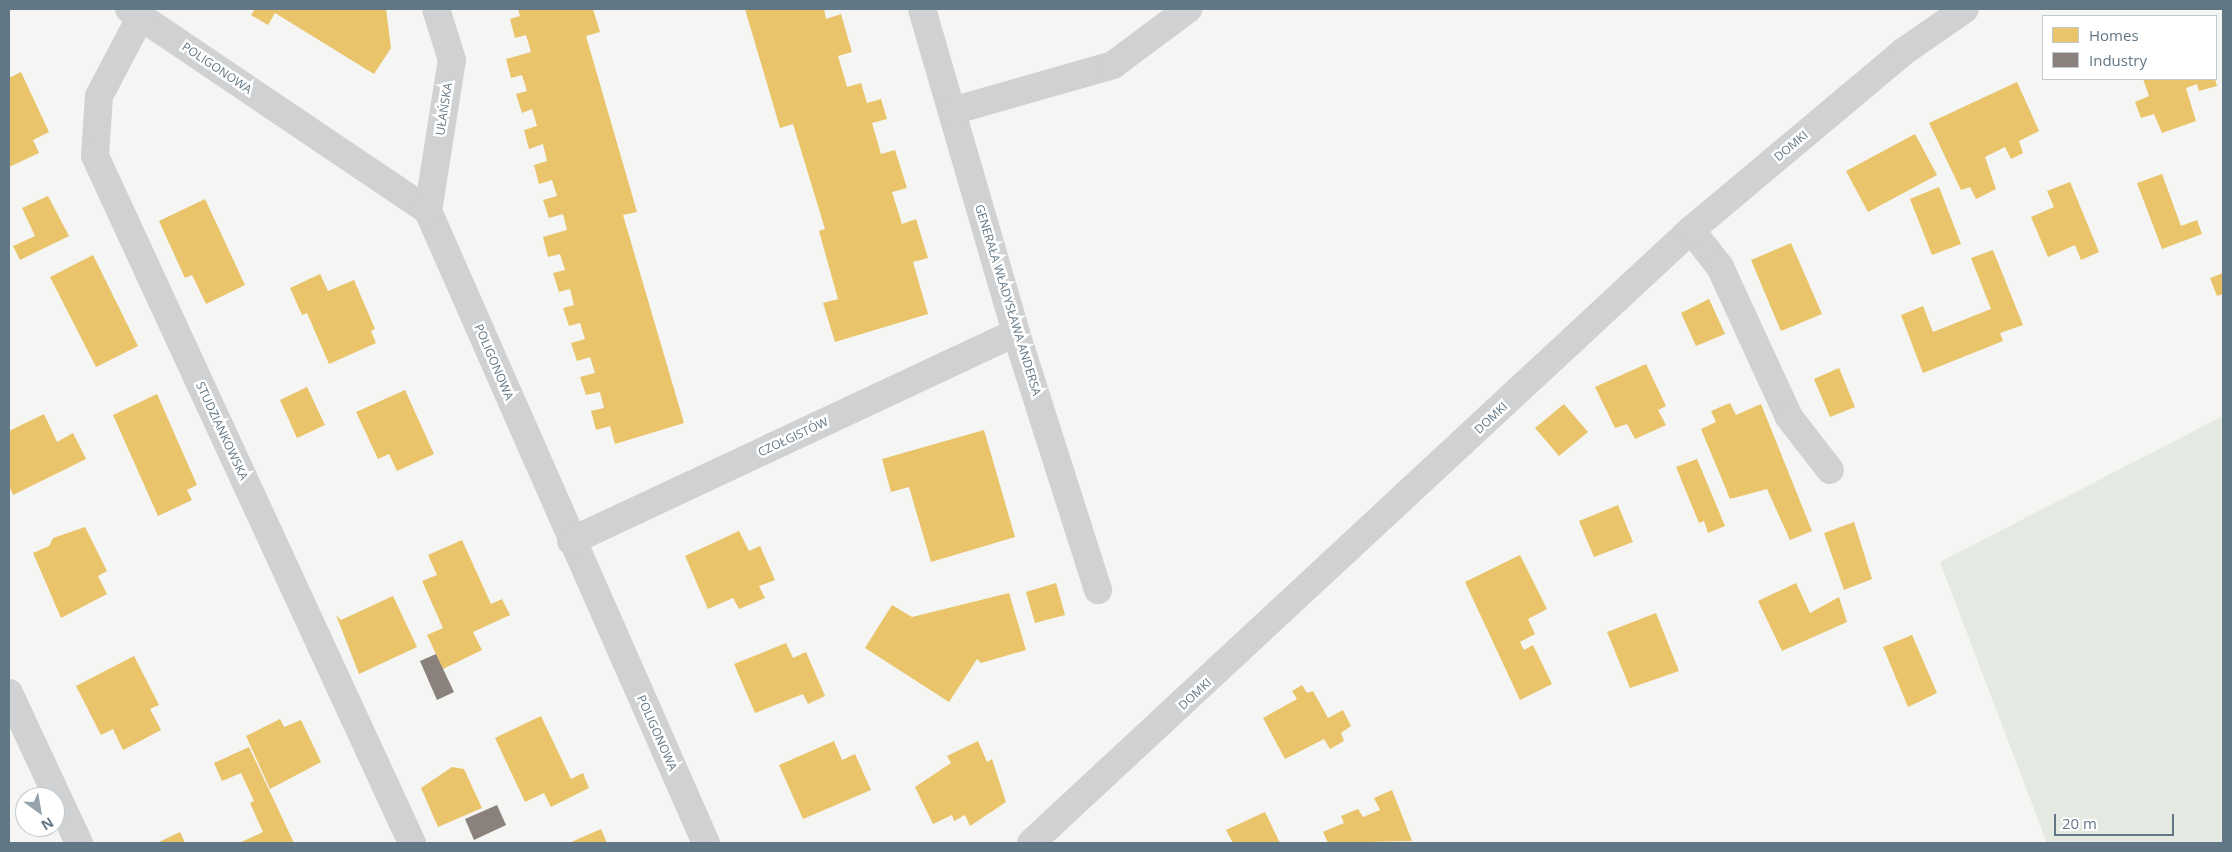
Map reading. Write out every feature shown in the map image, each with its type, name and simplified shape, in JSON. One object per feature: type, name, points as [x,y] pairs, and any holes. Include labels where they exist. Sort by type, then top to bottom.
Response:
[{"type":"street","name":"UŁAŃSKA","points":[[428,211],[452,60],[436,9]]},
{"type":"street","name":"GENERAŁA WŁADYSŁAWA ANDERSA","points":[[922,9],[1016,333],[1098,590]]},
{"type":"street","points":[[952,111],[1113,65],[1188,9]]},
{"type":"street","name":"DOMKI","points":[[1031,843],[1691,230],[1903,52],[1965,9]]},
{"type":"street","name":"POLIGONOWA","points":[[135,13],[428,211],[571,541],[706,843]]},
{"type":"street","name":"STUDZIANKOWSKA","points":[[135,13],[99,96],[95,156],[412,843]]},
{"type":"street","points":[[1691,230],[1720,267],[1789,417],[1830,470]]},
{"type":"street","name":"CZOŁGISTÓW","points":[[571,541],[1016,333]]},
{"type":"street","points":[[9,693],[79,843]]},
{"type":"shaded area","points":[[2223,416],[2223,843],[2047,843],[1940,562]]},
{"type":"building: Homes","points":[[255,9],[386,9],[391,48],[374,74],[275,13],[268,25],[251,15]]},
{"type":"building: Homes","points":[[518,9],[593,9],[600,32],[586,36],[637,212],[623,215],[684,423],[615,444],[610,426],[596,430],[591,411],[604,408],[600,392],[586,395],[580,377],[595,373],[590,357],[577,361],[571,343],[585,339],[580,323],[569,326],[563,308],[574,305],[570,289],[559,292],[553,273],[565,270],[560,254],[548,257],[543,237],[567,230],[563,214],[549,218],[543,200],[557,196],[552,180],[539,184],[534,165],[547,161],[543,144],[529,149],[524,130],[537,126],[532,109],[522,113],[516,94],[527,91],[522,75],[511,78],[506,59],[531,52],[526,35],[515,38],[510,19],[520,16]]},
{"type":"building: Homes","points":[[745,9],[824,9],[826,19],[841,14],[852,52],[838,56],[847,87],[861,83],[867,103],[881,99],[887,119],[872,123],[881,154],[895,150],[907,188],[892,192],[902,224],[916,219],[928,258],[913,262],[928,314],[835,342],[823,303],[838,299],[819,231],[825,229],[793,124],[780,128]]},
{"type":"building: Homes","points":[[21,72],[49,132],[33,140],[39,153],[9,167],[9,78]]},
{"type":"building: Homes","points":[[2143,80],[2215,80],[2217,86],[2199,91],[2197,84],[2186,88],[2196,121],[2162,133],[2154,114],[2141,118],[2135,102],[2149,96]]},
{"type":"building: Homes","points":[[2017,82],[2039,131],[2019,141],[2023,153],[2011,159],[2005,147],[1985,157],[1996,189],[1976,199],[1970,187],[1961,190],[1929,123]]},
{"type":"building: Homes","points":[[1915,134],[1937,175],[1868,212],[1846,171]]},
{"type":"building: Homes","points":[[2162,174],[2181,226],[2197,220],[2202,234],[2162,249],[2137,183]]},
{"type":"building: Homes","points":[[2070,182],[2099,252],[2081,260],[2075,245],[2048,257],[2031,217],[2054,207],[2047,191]]},
{"type":"building: Homes","points":[[1939,187],[1961,244],[1932,255],[1910,199]]},
{"type":"building: Homes","points":[[48,196],[69,236],[20,260],[13,246],[35,236],[22,208]]},
{"type":"building: Homes","points":[[205,199],[245,285],[206,304],[192,275],[185,278],[159,221]]},
{"type":"building: Homes","points":[[1791,243],[1822,314],[1781,331],[1751,260]]},
{"type":"building: Homes","points":[[1993,250],[2023,325],[2000,333],[2003,341],[1923,373],[1901,315],[1923,306],[1933,332],[1991,309],[1971,258]]},
{"type":"building: Homes","points":[[93,255],[138,346],[96,367],[50,277]]},
{"type":"building: Homes","points":[[2223,273],[2223,294],[2217,296],[2210,278]]},
{"type":"building: Homes","points":[[320,274],[328,291],[354,280],[375,329],[371,331],[376,343],[329,364],[307,313],[302,315],[290,288]]},
{"type":"building: Homes","points":[[1709,299],[1725,334],[1696,346],[1681,313]]},
{"type":"building: Homes","points":[[1646,364],[1666,406],[1658,410],[1666,425],[1635,439],[1627,424],[1615,428],[1595,387]]},
{"type":"building: Homes","points":[[1839,368],[1855,407],[1830,417],[1814,379]]},
{"type":"building: Homes","points":[[307,387],[325,425],[297,438],[280,400]]},
{"type":"building: Homes","points":[[405,390],[434,454],[397,471],[389,454],[378,459],[356,412]]},
{"type":"building: Homes","points":[[157,394],[197,485],[187,490],[192,500],[158,516],[113,415]]},
{"type":"building: Homes","points":[[1730,403],[1736,415],[1761,404],[1812,531],[1790,540],[1767,489],[1730,499],[1701,429],[1716,422],[1711,411]]},
{"type":"building: Homes","points":[[1564,404],[1588,432],[1559,456],[1535,428]]},
{"type":"building: Homes","points":[[44,414],[57,442],[73,433],[86,459],[13,495],[9,486],[9,431]]},
{"type":"building: Homes","points":[[984,430],[1015,537],[931,562],[909,487],[891,492],[882,459]]},
{"type":"building: Homes","points":[[1697,459],[1725,526],[1708,533],[1704,521],[1699,523],[1676,467]]},
{"type":"building: Homes","points":[[1618,505],[1633,542],[1594,557],[1579,521]]},
{"type":"building: Homes","points":[[1854,522],[1872,579],[1844,590],[1824,533]]},
{"type":"building: Homes","points":[[85,527],[107,571],[98,576],[107,594],[61,618],[33,553],[49,546],[53,538]]},
{"type":"building: Homes","points":[[739,531],[749,551],[760,546],[775,580],[759,586],[765,598],[739,609],[733,598],[708,609],[685,556]]},
{"type":"building: Homes","points":[[462,540],[491,604],[502,599],[510,615],[473,632],[482,650],[443,669],[427,635],[443,628],[422,581],[437,575],[428,555]]},
{"type":"building: Homes","points":[[1520,555],[1547,609],[1528,619],[1535,634],[1520,642],[1524,650],[1533,645],[1552,684],[1520,700],[1465,582]]},
{"type":"building: Homes","points":[[1056,583],[1065,615],[1035,623],[1026,592]]},
{"type":"building: Homes","points":[[1796,583],[1810,613],[1839,597],[1847,622],[1782,651],[1758,601]]},
{"type":"building: Homes","points":[[1009,593],[1026,650],[981,663],[977,659],[949,702],[865,648],[892,605],[912,617]]},
{"type":"building: Homes","points":[[393,596],[417,647],[359,674],[336,615],[341,620]]},
{"type":"building: Homes","points":[[1656,613],[1679,671],[1630,688],[1607,632]]},
{"type":"building: Homes","points":[[1912,635],[1937,693],[1908,707],[1883,647]]},
{"type":"building: Homes","points":[[786,643],[793,658],[806,652],[825,696],[808,704],[803,694],[755,713],[734,664]]},
{"type":"building: Homes","points":[[134,656],[159,705],[150,709],[161,730],[123,750],[113,729],[101,735],[76,686]]},
{"type":"building: Homes","points":[[1302,685],[1307,693],[1313,691],[1328,718],[1343,710],[1351,726],[1341,733],[1344,741],[1330,749],[1324,739],[1285,759],[1263,718],[1297,699],[1292,691]]},
{"type":"building: Homes","points":[[541,716],[571,779],[583,773],[589,788],[551,807],[544,793],[525,802],[495,738]]},
{"type":"building: Homes","points":[[280,719],[284,727],[301,720],[321,762],[270,789],[246,736]]},
{"type":"building: Homes","points":[[834,741],[842,760],[855,754],[871,790],[803,819],[779,765]]},
{"type":"building: Homes","points":[[978,741],[987,762],[992,759],[1006,802],[970,826],[965,815],[954,821],[952,815],[933,824],[915,787],[951,763],[947,756]]},
{"type":"building: Homes","points":[[249,747],[294,843],[239,843],[263,832],[250,803],[254,801],[241,773],[222,781],[214,763]]},
{"type":"building: Homes","points":[[452,767],[464,769],[482,808],[438,827],[421,788]]},
{"type":"building: Homes","points":[[1392,790],[1412,841],[1328,843],[1323,832],[1344,823],[1341,816],[1358,809],[1363,817],[1380,810],[1374,798]]},
{"type":"building: Homes","points":[[1265,812],[1280,843],[1233,843],[1226,830]]},
{"type":"building: Homes","points":[[601,829],[607,843],[569,843]]},
{"type":"building: Homes","points":[[180,832],[185,843],[157,843]]},
{"type":"building: Industry","points":[[436,654],[454,692],[437,700],[420,661]]},
{"type":"building: Industry","points":[[497,805],[506,825],[474,840],[465,819]]}]
